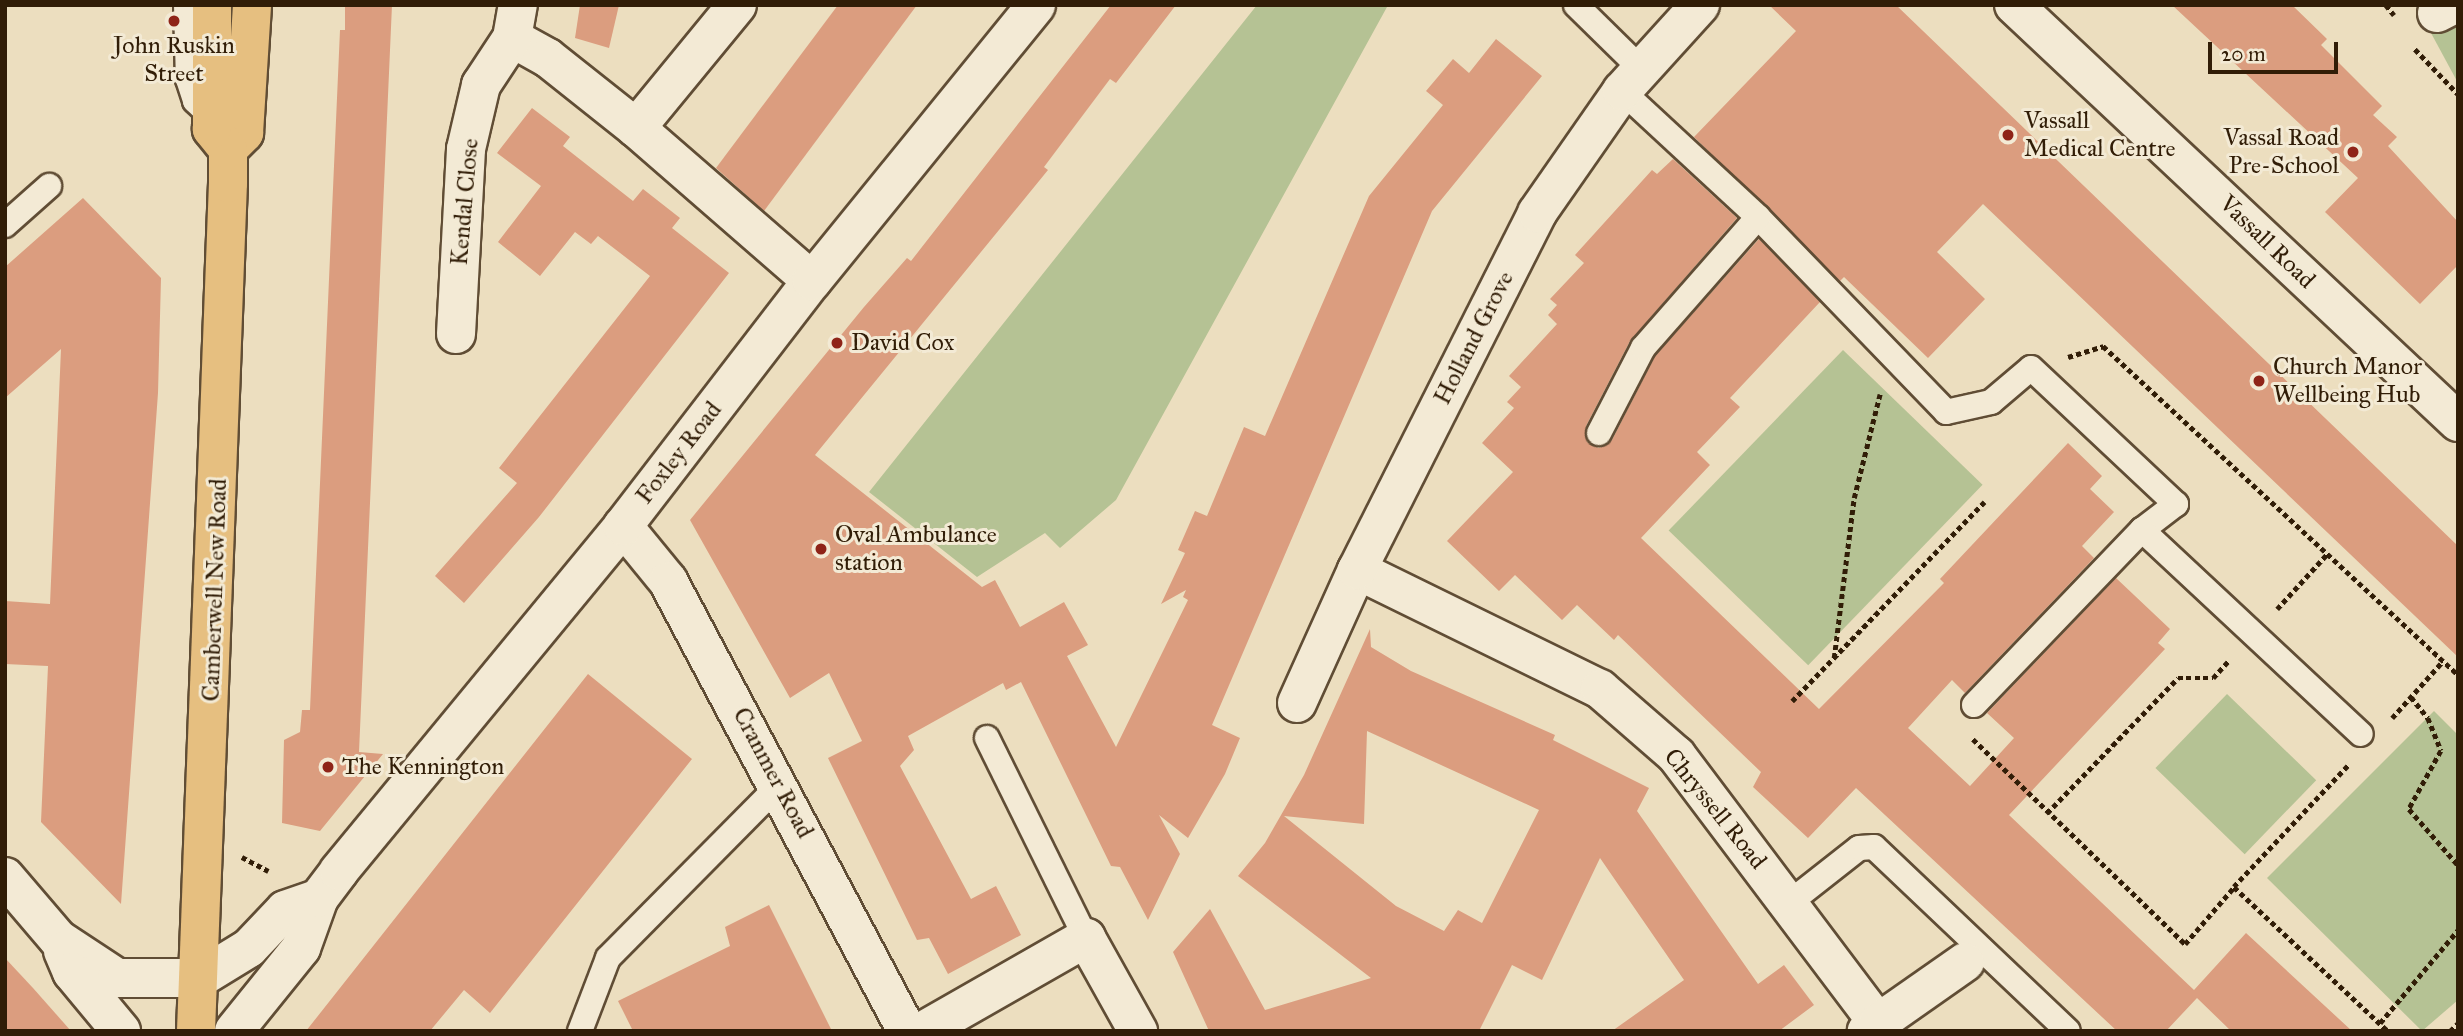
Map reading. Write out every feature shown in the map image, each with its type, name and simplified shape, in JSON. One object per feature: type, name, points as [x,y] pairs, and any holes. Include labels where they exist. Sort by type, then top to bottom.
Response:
[{"type":"highway","name":"Camberwell New Road","points":[[196,1031],[207,852],[220,133],[212,5]]},
{"type":"highway","name":"Camberwell New Road","points":[[220,133],[244,133],[252,5]]},
{"type":"street","points":[[636,128],[737,5]]},
{"type":"street","name":"Foxley Road","points":[[234,1031],[302,948],[319,898],[623,526],[812,281],[1036,5]]},
{"type":"street","name":"Holland Grove","points":[[1297,703],[1357,570],[1537,213],[1631,79],[1700,5]]},
{"type":"street","name":"Vassall Road","points":[[2014,5],[2458,422]]},
{"type":"street","name":"Kendal Close","points":[[456,334],[466,149],[481,85],[515,21],[548,58],[636,128],[812,281]]},
{"type":"street","name":"Cranmer Road","points":[[623,526],[668,581],[780,784],[906,1031]]},
{"type":"street","name":"Chryssell Road","points":[[1357,570],[1600,689],[1676,755],[1789,903],[1872,1027],[1965,962]]},
{"type":"street","points":[[5,877],[58,939],[117,978],[200,978],[249,948],[285,910],[319,898]]},
{"type":"street","points":[[923,1031],[1086,938],[1138,1031]]},
{"type":"street","points":[[58,939],[72,972],[121,1031]]},
{"type":"lane","points":[[186,5],[188,79],[195,101],[220,133]]},
{"type":"lane","points":[[1576,5],[1631,79],[1946,412],[1992,402],[2031,368],[2176,504],[2141,530],[1974,705]]},
{"type":"lane","points":[[5,225],[50,186]]},
{"type":"lane","points":[[1599,433],[1643,348],[1758,216]]},
{"type":"lane","points":[[2141,530],[2361,734]]},
{"type":"lane","points":[[987,738],[1086,938]]},
{"type":"lane","points":[[580,1031],[608,958],[780,784]]},
{"type":"lane","points":[[1789,903],[1859,848],[1874,847],[2068,1031]]},
{"type":"path","points":[[2031,368],[2103,346],[2458,675]]},
{"type":"path","points":[[1834,658],[1854,498],[1879,396],[1899,363]]},
{"type":"path","points":[[1792,701],[1984,502]]},
{"type":"path","points":[[2276,610],[2328,553]]},
{"type":"path","points":[[2047,813],[2178,678],[2213,678],[2236,652]]},
{"type":"path","points":[[2386,724],[2443,661]]},
{"type":"path","points":[[2411,697],[2428,718],[2441,751],[2409,809],[2458,865]]},
{"type":"path","points":[[1974,705],[1961,726],[2047,813],[2185,944],[2234,887],[2351,763]]},
{"type":"path","points":[[207,852],[245,858],[274,873]]},
{"type":"path","points":[[2234,887],[2388,1031]]},
{"type":"path","points":[[2380,1023],[2458,930]]},
{"type":"path","points":[[2451,1031],[2458,1023]]},
{"type":"green space","points":[[1257,5],[1387,7],[1116,500],[1060,548],[1045,533],[977,577],[869,492]]},
{"type":"green space","points":[[2458,22],[2458,83],[2431,33]]},
{"type":"green space","points":[[1843,350],[1983,485],[1808,665],[1669,531]]},
{"type":"green space","points":[[2227,694],[2316,780],[2245,854],[2155,768]]},
{"type":"green space","points":[[2434,711],[2458,735],[2458,1000],[2422,1031],[2267,878]]},
{"type":"building","points":[[345,5],[392,5],[359,752],[383,754],[320,831],[282,823],[284,740],[300,732],[302,710],[310,710],[340,30],[345,30]]},
{"type":"building","points":[[580,5],[619,5],[609,48],[575,38]]},
{"type":"building","points":[[838,5],[917,5],[764,211],[716,168]]},
{"type":"building","points":[[1111,5],[1176,5],[1116,83],[1110,79],[1044,167],[1048,170],[815,455],[982,587],[995,580],[1020,627],[1064,602],[1088,645],[1067,656],[1116,747],[1188,600],[1183,597],[1186,590],[1161,604],[1185,553],[1178,550],[1195,511],[1207,516],[1244,427],[1265,436],[1369,196],[1443,105],[1426,91],[1453,59],[1469,73],[1496,39],[1542,76],[1432,211],[1212,725],[1240,738],[1225,774],[1188,838],[1159,815],[1180,854],[1148,920],[1120,867],[1111,866],[1021,682],[1006,690],[1003,683],[908,736],[914,750],[900,766],[971,899],[996,886],[1021,935],[948,974],[929,938],[917,940],[828,758],[862,741],[829,673],[790,698],[690,520],[864,307],[907,258],[911,261]]},
{"type":"building","points":[[1769,5],[1896,5],[2458,546],[2458,657],[1983,204],[1937,252],[1985,299],[1928,358],[1844,277],[1840,281],[1694,137],[1796,31]]},
{"type":"building","points":[[2172,5],[2292,5],[2327,39],[2321,45],[2382,106],[2373,115],[2397,137],[2388,146],[2458,222],[2458,265],[2420,304],[2325,212],[2358,178]]},
{"type":"building","points":[[532,108],[570,137],[563,146],[633,201],[643,189],[680,218],[672,228],[729,273],[539,517],[464,603],[435,576],[517,483],[499,468],[650,276],[598,236],[591,244],[575,232],[540,276],[498,242],[541,186],[497,153]]},
{"type":"building","points":[[1673,159],[1737,218],[1630,341],[1586,426],[1587,442],[1599,448],[1612,440],[1655,356],[1759,239],[1820,302],[1730,398],[1740,407],[1697,452],[1710,465],[1641,538],[1819,709],[1944,583],[1940,579],[2068,443],[2102,476],[2090,489],[2114,512],[2082,546],[2094,558],[1965,693],[1952,680],[1908,728],[1970,786],[2014,738],[1987,713],[2116,578],[2170,629],[2158,643],[2165,649],[2009,815],[2194,990],[2246,933],[2352,1031],[2231,1031],[2197,998],[2166,1031],[2117,1031],[1856,788],[1808,838],[1753,787],[1761,772],[1618,635],[1614,640],[1577,605],[1562,620],[1515,575],[1499,591],[1447,541],[1513,472],[1482,443],[1514,408],[1507,402],[1521,387],[1509,376],[1557,324],[1548,315],[1557,305],[1550,299],[1584,263],[1575,255],[1652,170],[1657,174]]},
{"type":"building","points":[[83,198],[161,278],[158,393],[121,904],[41,822],[48,666],[5,664],[5,601],[50,604],[61,349],[5,398],[5,267]]},
{"type":"building","points":[[1370,629],[1371,647],[1411,671],[1555,735],[1553,740],[1649,788],[1637,811],[1758,984],[1784,965],[1814,1005],[1779,1031],[1612,1031],[1684,980],[1600,858],[1542,980],[1512,965],[1479,1031],[1209,1031],[1173,952],[1210,909],[1265,1010],[1371,978],[1238,876],[1265,843],[1304,775]],"holes":[[[1367,731],[1539,810],[1482,923],[1458,910],[1444,931],[1396,906],[1284,816],[1364,824]]]},
{"type":"building","points":[[588,674],[692,759],[490,1013],[464,990],[430,1031],[306,1031]]},
{"type":"building","points":[[769,905],[832,1031],[633,1031],[618,1001],[730,946],[725,927]]},
{"type":"building","points":[[5,958],[33,988],[71,1031],[5,1031]]},
{"type":"place","name":"John Ruskin Street","points":[[174,21]]},
{"type":"place","name":"Vassall Medical Centre","points":[[2008,135]]},
{"type":"place","name":"Vassal Road Pre-School","points":[[2353,152]]},
{"type":"place","name":"David Cox","points":[[837,343]]},
{"type":"place","name":"Church Manor Wellbeing Hub","points":[[2259,381]]},
{"type":"place","name":"Oval Ambulance station","points":[[821,549]]},
{"type":"place","name":"The Kennington","points":[[328,767]]}]
